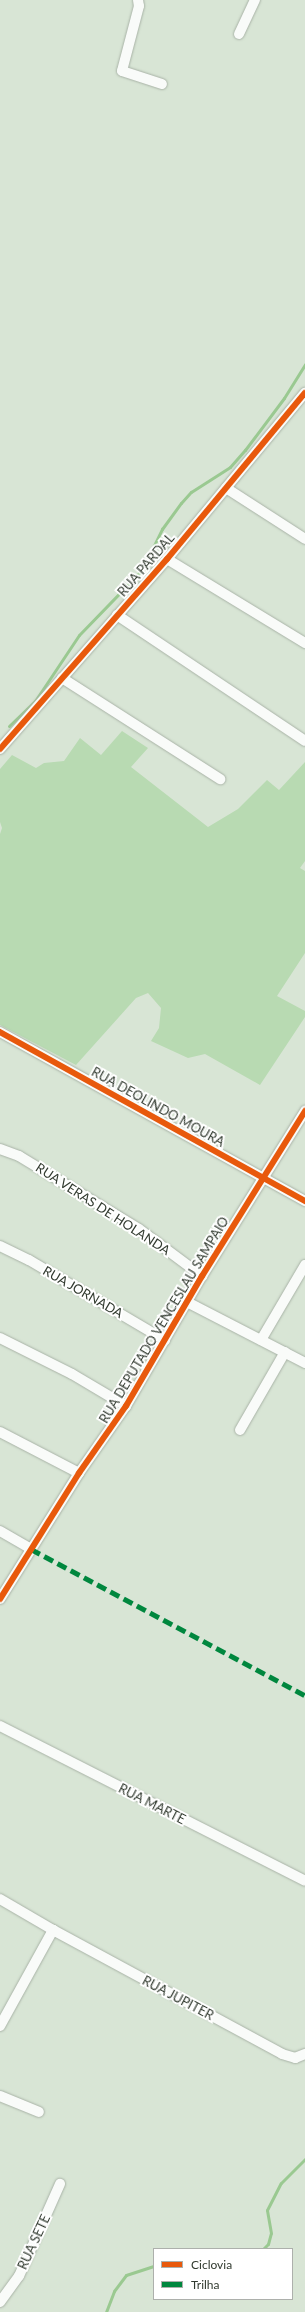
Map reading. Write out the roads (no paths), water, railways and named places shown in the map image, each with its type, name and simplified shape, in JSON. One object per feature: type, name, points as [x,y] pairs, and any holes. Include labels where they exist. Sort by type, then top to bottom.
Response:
[{"type":"street","points":[[138,0],[139,6],[122,71],[162,84]]},
{"type":"street","points":[[239,34],[255,0]]},
{"type":"street","name":"RUA PARDAL","points":[[0,749],[167,559],[303,399]]},
{"type":"street","points":[[226,488],[305,539]]},
{"type":"street","points":[[167,559],[305,643]]},
{"type":"street","points":[[117,616],[305,742]]},
{"type":"street","points":[[62,678],[220,779]]},
{"type":"street","name":"RUA DEOLINDO MOURA","points":[[0,1032],[305,1201]]},
{"type":"street","name":"RUA DEPUTADO VENCESLAU SAMPAIO","points":[[0,1599],[79,1473],[126,1406],[202,1276],[305,1111]]},
{"type":"street","name":"RUA VERAS DE HOLANDA","points":[[0,1149],[19,1156],[139,1229],[202,1276]]},
{"type":"street","name":"RUA JORNADA","points":[[0,1246],[29,1260],[165,1340]]},
{"type":"street","points":[[261,1340],[305,1265]]},
{"type":"street","points":[[187,1302],[305,1363]]},
{"type":"street","points":[[0,1338],[72,1374],[126,1406]]},
{"type":"street","points":[[240,1430],[285,1352]]},
{"type":"street","points":[[0,1432],[79,1473]]},
{"type":"street","points":[[0,1531],[31,1549]]},
{"type":"street","name":"RUA MARTE","points":[[0,1726],[305,1881]]},
{"type":"street","name":"RUA JUPITER","points":[[0,1899],[52,1930],[282,2054],[295,2058],[305,2054]]},
{"type":"street","points":[[0,2026],[52,1930]]},
{"type":"street","points":[[0,2096],[39,2112]]},
{"type":"street","name":"RUA SETE","points":[[2,2300],[25,2262],[60,2184]]},
{"type":"waterway","points":[[9,726],[35,701],[79,635],[142,570],[162,529],[181,503],[191,492],[230,467],[245,450],[284,398],[305,364]]},
{"type":"waterway","points":[[264,2248],[268,2244],[271,2233],[267,2210],[281,2183],[305,2159]]},
{"type":"waterway","points":[[106,2312],[114,2291],[126,2275],[153,2266]]}]
